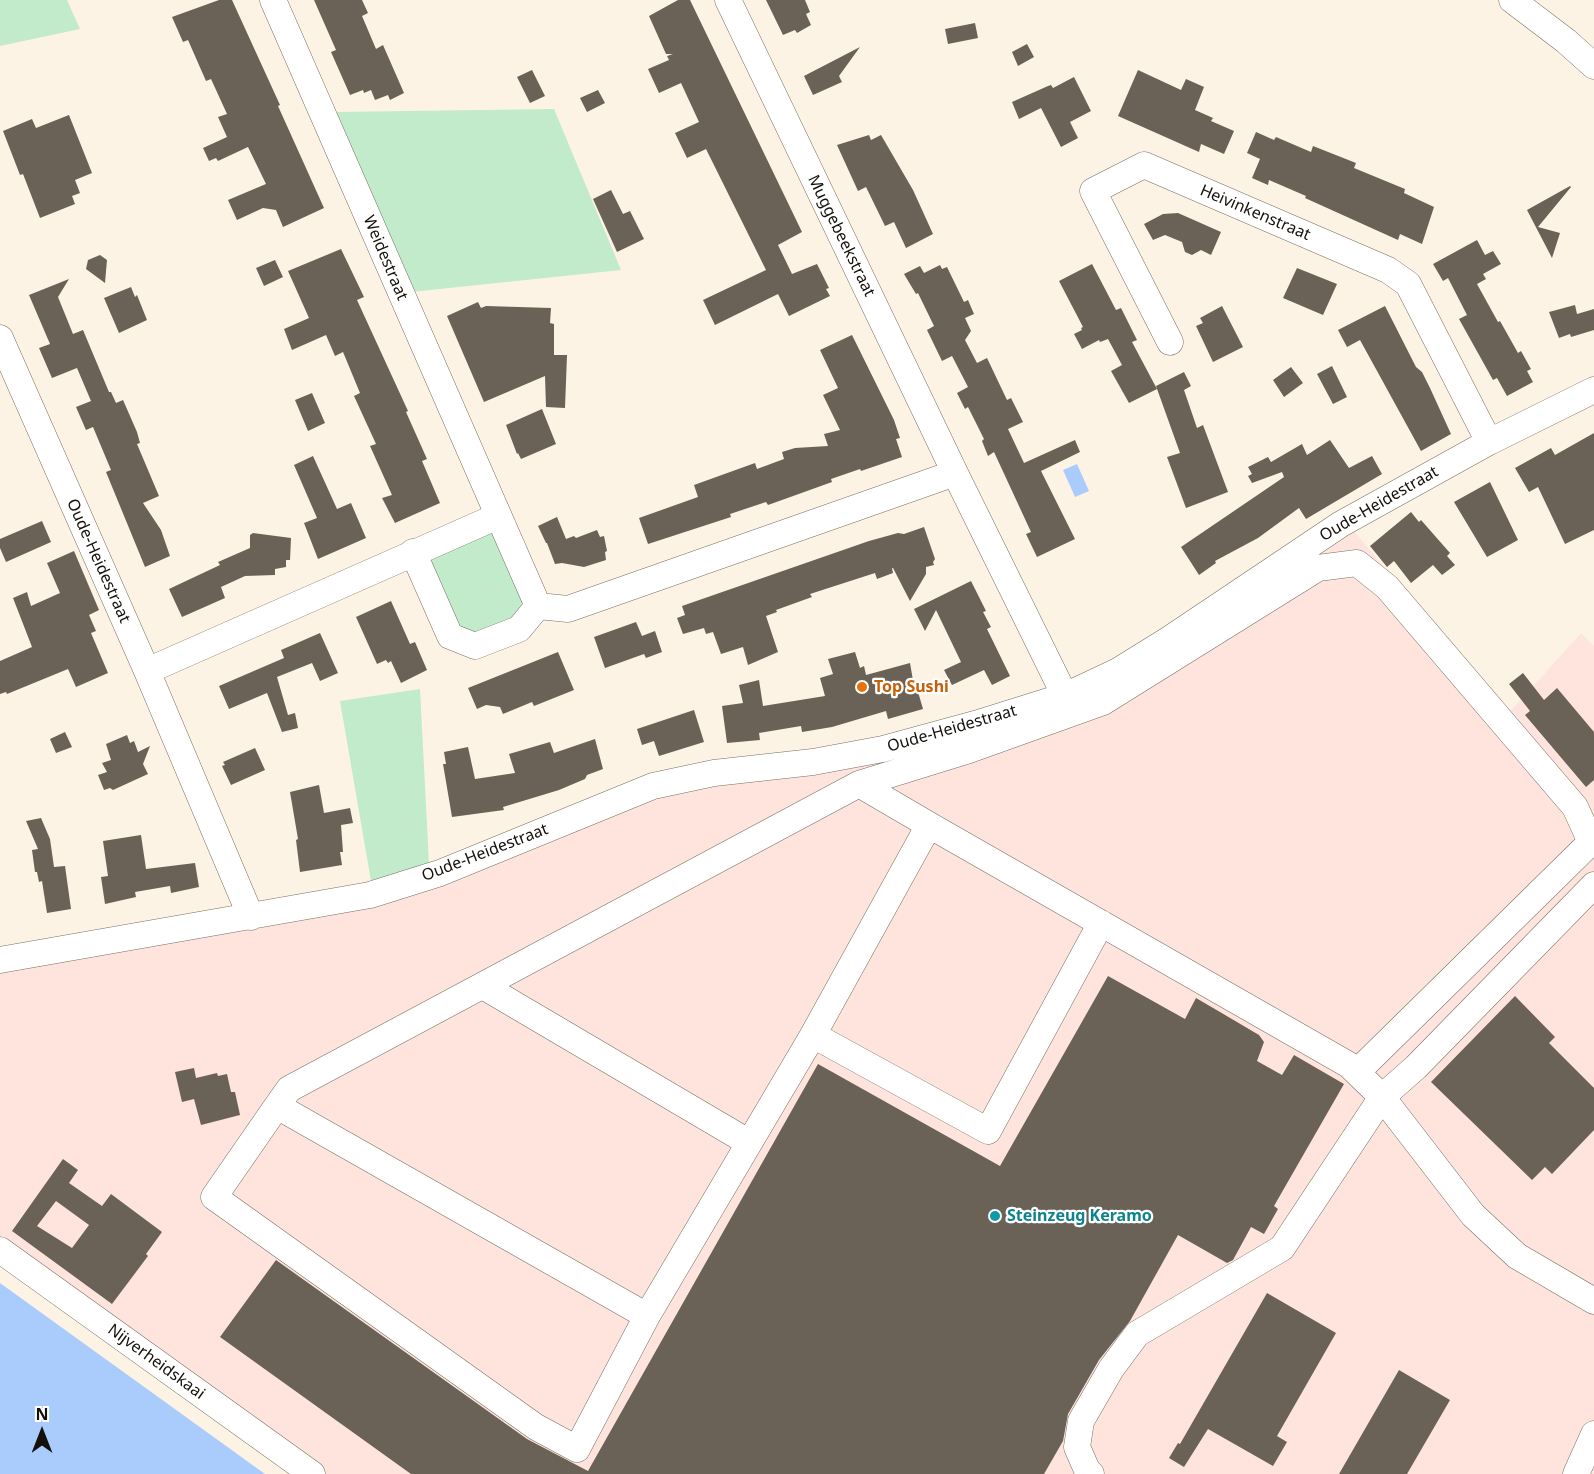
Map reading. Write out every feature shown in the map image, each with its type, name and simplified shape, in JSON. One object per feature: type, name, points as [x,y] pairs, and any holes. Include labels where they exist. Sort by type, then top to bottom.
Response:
[{"type":"street","name":"Weidestraat","points":[[273,0],[538,606]]},
{"type":"street","name":"Muggebeekstraat","points":[[728,0],[955,473],[1065,696]]},
{"type":"street","points":[[1512,0],[1566,41],[1594,66]]},
{"type":"street","name":"Heivinkenstraat","points":[[1170,342],[1093,191],[1144,165],[1388,270],[1408,284],[1489,442]]},
{"type":"street","name":"Oude-Heidestraat","points":[[0,338],[147,671],[251,917]]},
{"type":"street","name":"Oude-Heidestraat","points":[[0,960],[370,895],[440,873],[653,786],[714,773],[813,762],[882,749],[982,722],[1065,696],[1118,671],[1168,640],[1341,524],[1489,442],[1594,390]]},
{"type":"street","points":[[413,552],[450,636],[475,646],[519,629],[538,606],[568,609],[955,473]]},
{"type":"street","points":[[147,671],[498,516]]},
{"type":"street","points":[[929,825],[813,1035],[647,1316],[577,1449],[536,1427],[214,1197],[290,1089],[859,784],[969,750],[1104,702],[1318,568],[1357,563],[1387,587],[1575,807],[1591,842],[1357,1072]]},
{"type":"street","points":[[859,784],[1349,1065],[1382,1097],[1473,1215],[1517,1256],[1594,1301]]},
{"type":"street","points":[[1091,1474],[1077,1447],[1081,1421],[1111,1370],[1137,1334],[1282,1248],[1382,1097],[1416,1067],[1594,885]]},
{"type":"street","points":[[813,1035],[988,1131],[1101,923]]},
{"type":"street","points":[[483,986],[748,1142]]},
{"type":"street","points":[[277,1106],[647,1316]]},
{"type":"street","name":"Nijverheidskaai","points":[[0,1250],[312,1474]]},
{"type":"street","points":[[1576,1474],[1594,1434]]},
{"type":"shaded area","points":[[1354,531],[1507,715],[1581,633],[1594,646],[1594,1474],[308,1474],[0,1257],[0,972],[372,905],[614,812],[684,789],[894,756],[1212,635]]},
{"type":"green space","points":[[0,0],[67,0],[80,29],[0,46]]},
{"type":"green space","points":[[554,109],[621,270],[411,292],[335,112]]},
{"type":"green space","points":[[498,516],[538,606],[519,629],[450,636],[413,552]]},
{"type":"green space","points":[[420,689],[429,864],[371,881],[340,701]]},
{"type":"water","points":[[1077,464],[1089,491],[1075,497],[1063,470]]},
{"type":"water","points":[[0,1283],[265,1474],[0,1474]]},
{"type":"building","points":[[219,0],[232,0],[324,208],[283,227],[276,210],[263,208],[237,220],[228,200],[266,184],[248,147],[218,161],[216,158],[209,161],[203,148],[227,137],[218,117],[227,114],[211,79],[206,81],[188,40],[183,42],[172,17]]},
{"type":"building","points":[[314,0],[362,0],[368,13],[362,16],[376,49],[383,45],[404,93],[390,100],[388,95],[375,100],[371,90],[364,93],[363,90],[350,95],[331,52],[336,50]]},
{"type":"building","points":[[678,0],[690,0],[802,232],[778,245],[792,274],[817,264],[829,288],[826,289],[830,296],[789,316],[778,294],[715,325],[703,300],[766,270],[706,149],[687,158],[675,133],[699,122],[681,83],[659,93],[648,69],[669,60],[667,56],[673,54],[666,54],[649,16]]},
{"type":"building","points":[[766,0],[805,0],[810,12],[806,14],[811,25],[797,33],[795,30],[783,35]]},
{"type":"building","points":[[975,23],[978,38],[948,44],[945,29]]},
{"type":"building","points":[[1027,44],[1034,57],[1018,66],[1012,52]]},
{"type":"building","points":[[860,47],[839,76],[842,82],[813,95],[804,76]]},
{"type":"building","points":[[532,70],[545,96],[530,103],[517,77]]},
{"type":"building","points":[[1138,70],[1181,90],[1186,79],[1204,87],[1195,110],[1213,118],[1211,121],[1234,131],[1224,154],[1201,144],[1199,152],[1118,116]]},
{"type":"building","points":[[1074,77],[1091,111],[1070,122],[1078,138],[1061,147],[1041,108],[1019,119],[1012,102],[1048,86],[1051,85],[1053,88]]},
{"type":"building","points":[[598,90],[605,103],[587,112],[580,98]]},
{"type":"building","points":[[69,115],[92,173],[75,180],[80,193],[72,196],[75,204],[40,218],[3,131],[32,119],[36,128]]},
{"type":"building","points":[[1256,132],[1274,140],[1276,137],[1311,152],[1313,146],[1356,163],[1354,168],[1405,189],[1404,193],[1434,207],[1422,244],[1400,234],[1398,240],[1269,180],[1268,185],[1252,178],[1260,159],[1247,153]]},
{"type":"building","points":[[869,135],[871,140],[881,135],[913,190],[933,234],[906,248],[894,222],[885,226],[866,187],[858,191],[837,145]]},
{"type":"building","points":[[1570,186],[1538,227],[1560,233],[1552,258],[1527,210]]},
{"type":"building","points":[[611,190],[623,214],[630,211],[644,239],[617,252],[593,199]]},
{"type":"building","points":[[1178,213],[1221,232],[1211,255],[1201,250],[1192,255],[1185,252],[1182,242],[1165,235],[1153,240],[1144,224],[1163,214]]},
{"type":"building","points":[[1477,240],[1485,255],[1493,251],[1501,264],[1483,274],[1486,279],[1477,284],[1498,322],[1500,321],[1518,353],[1521,351],[1531,369],[1527,371],[1533,382],[1507,396],[1497,378],[1493,380],[1459,319],[1467,315],[1448,278],[1443,281],[1433,264]]},
{"type":"building","points":[[341,249],[364,297],[357,300],[408,411],[406,412],[427,459],[422,461],[440,503],[395,523],[382,498],[392,495],[370,446],[376,444],[354,396],[360,393],[343,352],[335,356],[326,335],[292,350],[284,329],[309,318],[288,271]]},
{"type":"building","points":[[100,255],[107,260],[105,283],[86,269],[88,260]]},
{"type":"building","points":[[275,260],[283,277],[264,286],[256,268]]},
{"type":"building","points":[[1092,264],[1116,310],[1121,308],[1137,340],[1132,342],[1157,389],[1129,403],[1111,371],[1122,365],[1108,339],[1100,342],[1099,340],[1082,349],[1074,334],[1083,327],[1059,281]]},
{"type":"building","points":[[940,265],[942,269],[947,267],[964,302],[968,300],[974,314],[965,318],[971,331],[965,340],[977,363],[987,358],[1007,400],[1011,398],[1023,422],[1008,429],[1024,463],[1075,440],[1080,452],[1041,471],[1075,539],[1037,557],[1026,534],[1031,532],[994,452],[988,456],[982,441],[984,439],[968,407],[965,409],[957,393],[968,387],[952,356],[942,361],[927,330],[934,326],[918,293],[916,294],[904,274],[920,266],[924,273]]},
{"type":"building","points":[[1297,268],[1337,284],[1323,315],[1283,298]]},
{"type":"building","points":[[69,279],[58,297],[73,334],[83,330],[109,392],[116,403],[123,400],[137,432],[140,443],[137,444],[159,496],[143,503],[161,530],[170,556],[145,567],[106,472],[111,470],[93,427],[86,430],[76,407],[91,401],[77,368],[52,378],[39,348],[50,344],[29,295]]},
{"type":"building","points":[[131,287],[135,297],[137,295],[147,320],[119,333],[104,298]]},
{"type":"building","points":[[478,302],[481,308],[486,306],[551,308],[550,323],[554,324],[554,355],[567,355],[565,408],[546,407],[545,376],[484,402],[447,316]]},
{"type":"building","points":[[1575,305],[1577,314],[1594,309],[1594,330],[1559,338],[1549,312]]},
{"type":"building","points":[[1222,306],[1243,347],[1213,362],[1196,326],[1203,323],[1200,318]]},
{"type":"building","points":[[1385,306],[1416,367],[1422,372],[1451,434],[1421,451],[1360,340],[1347,347],[1338,330]]},
{"type":"building","points":[[852,335],[894,420],[900,438],[896,439],[902,457],[861,471],[860,469],[831,479],[832,482],[768,505],[766,502],[730,514],[731,517],[648,544],[639,518],[698,497],[694,485],[755,463],[757,469],[784,459],[782,452],[795,448],[828,446],[824,434],[840,430],[823,395],[838,388],[820,350]]},
{"type":"building","points":[[1332,366],[1347,397],[1333,404],[1317,374]]},
{"type":"building","points":[[1291,367],[1303,383],[1284,397],[1273,380]]},
{"type":"building","points":[[1184,372],[1191,386],[1184,390],[1197,428],[1203,425],[1228,492],[1186,508],[1167,457],[1180,453],[1156,386]]},
{"type":"building","points":[[312,393],[325,423],[308,431],[295,400]]},
{"type":"building","points":[[542,409],[556,444],[521,459],[506,425]]},
{"type":"building","points":[[1594,433],[1594,530],[1565,544],[1538,487],[1529,492],[1515,468],[1551,448],[1555,455]]},
{"type":"building","points":[[1330,440],[1349,468],[1372,456],[1382,474],[1306,519],[1299,508],[1258,538],[1215,561],[1216,563],[1199,575],[1181,547],[1284,477],[1282,472],[1252,483],[1248,476],[1252,474],[1248,467],[1268,457],[1271,462],[1302,444],[1307,455]]},
{"type":"building","points":[[313,456],[337,509],[351,503],[366,538],[318,559],[304,523],[317,518],[294,465]]},
{"type":"building","points":[[1490,482],[1518,540],[1487,557],[1454,502]]},
{"type":"building","points":[[1411,512],[1450,553],[1447,556],[1455,565],[1442,575],[1433,565],[1411,583],[1394,561],[1387,567],[1370,546]]},
{"type":"building","points":[[557,517],[566,539],[574,536],[576,538],[597,530],[600,537],[604,536],[606,560],[584,567],[555,564],[538,526]]},
{"type":"building","points":[[42,521],[51,542],[6,562],[0,548],[0,539]]},
{"type":"building","points":[[924,527],[935,559],[934,565],[926,567],[926,574],[910,601],[893,568],[893,573],[877,579],[875,573],[810,594],[812,597],[766,616],[778,652],[748,665],[743,647],[721,654],[713,632],[706,634],[704,628],[683,634],[677,618],[685,615],[682,606],[869,541],[898,533],[904,534]]},
{"type":"building","points":[[253,533],[291,538],[290,560],[286,560],[286,567],[275,569],[275,575],[245,576],[221,587],[225,598],[182,617],[169,589],[220,565],[218,562],[250,548],[250,535]]},
{"type":"building","points":[[74,551],[99,610],[89,615],[96,631],[91,633],[108,673],[76,687],[68,669],[7,694],[6,692],[0,694],[0,661],[32,647],[13,598],[27,592],[31,606],[60,593],[47,563]]},
{"type":"building","points":[[971,581],[986,611],[983,612],[991,627],[987,629],[1010,676],[992,685],[984,670],[952,685],[944,670],[961,662],[936,610],[925,631],[914,609]]},
{"type":"building","points":[[391,601],[410,644],[415,642],[427,670],[401,683],[391,661],[388,663],[386,660],[377,664],[356,617]]},
{"type":"building","points":[[636,622],[642,636],[655,631],[662,652],[646,658],[644,654],[605,668],[594,637]]},
{"type":"building","points":[[320,633],[338,673],[320,681],[312,663],[277,677],[288,715],[295,713],[298,728],[282,732],[267,693],[229,709],[219,686],[284,658],[281,650]]},
{"type":"building","points":[[558,652],[574,690],[534,706],[532,702],[503,714],[500,707],[486,705],[477,709],[468,688]]},
{"type":"building","points":[[855,652],[860,668],[864,666],[866,675],[910,663],[914,686],[916,685],[923,709],[888,719],[886,711],[832,727],[802,732],[801,726],[759,733],[760,740],[727,743],[722,706],[743,703],[739,685],[759,680],[763,706],[825,696],[820,678],[833,674],[828,659]]},
{"type":"building","points":[[1523,673],[1544,700],[1557,688],[1594,732],[1594,780],[1586,787],[1525,715],[1530,711],[1509,684]]},
{"type":"building","points":[[694,710],[704,742],[659,756],[654,741],[642,745],[637,729]]},
{"type":"building","points":[[65,732],[72,747],[56,753],[50,739]]},
{"type":"building","points":[[127,735],[130,743],[134,741],[138,752],[150,746],[143,764],[148,774],[113,790],[110,788],[104,790],[98,775],[107,772],[102,763],[111,760],[106,744]]},
{"type":"building","points":[[595,739],[603,769],[587,775],[585,779],[559,790],[503,807],[504,810],[452,817],[443,764],[446,764],[444,752],[468,747],[475,779],[515,773],[509,754],[550,742],[554,753]]},
{"type":"building","points":[[255,748],[265,770],[231,785],[222,766],[225,765],[223,762]]},
{"type":"building","points":[[319,785],[324,813],[350,808],[353,823],[341,825],[342,865],[300,872],[296,840],[298,839],[290,792]]},
{"type":"building","points":[[41,818],[50,839],[54,867],[65,866],[71,909],[47,913],[42,881],[39,882],[37,872],[35,872],[32,850],[38,849],[26,821]]},
{"type":"building","points":[[141,835],[146,869],[195,863],[199,887],[171,893],[170,886],[135,892],[136,897],[105,904],[101,877],[108,876],[103,841]]},
{"type":"building","name":"Steinzeug Keramo","points":[[1108,976],[1185,1019],[1196,998],[1259,1035],[1264,1042],[1257,1061],[1282,1075],[1294,1055],[1344,1084],[1274,1206],[1278,1209],[1264,1234],[1251,1227],[1233,1260],[1227,1263],[1178,1235],[1130,1321],[1099,1360],[1068,1414],[1063,1441],[1044,1474],[411,1474],[220,1337],[276,1260],[527,1439],[588,1471],[818,1064],[1000,1166]]},
{"type":"building","points":[[1515,996],[1555,1037],[1549,1043],[1594,1088],[1594,1130],[1552,1174],[1545,1167],[1532,1180],[1431,1082]]},
{"type":"building","points":[[194,1068],[196,1078],[217,1073],[218,1076],[227,1074],[231,1092],[235,1092],[240,1115],[201,1125],[194,1099],[182,1102],[175,1072]]},
{"type":"building","points":[[63,1159],[78,1170],[69,1183],[102,1206],[111,1194],[162,1232],[146,1254],[148,1256],[112,1304],[12,1231]],"holes":[[[56,1201],[89,1225],[72,1248],[37,1226]]]},
{"type":"building","points":[[1267,1293],[1336,1333],[1277,1436],[1287,1442],[1273,1466],[1208,1429],[1184,1467],[1169,1458],[1178,1443],[1180,1444]]},
{"type":"building","points":[[1399,1370],[1450,1400],[1407,1474],[1339,1474]]},
{"type":"place","name":"Top Sushi","points":[[862,687]]},
{"type":"place","name":"Steinzeug Keramo","points":[[995,1216]]}]
